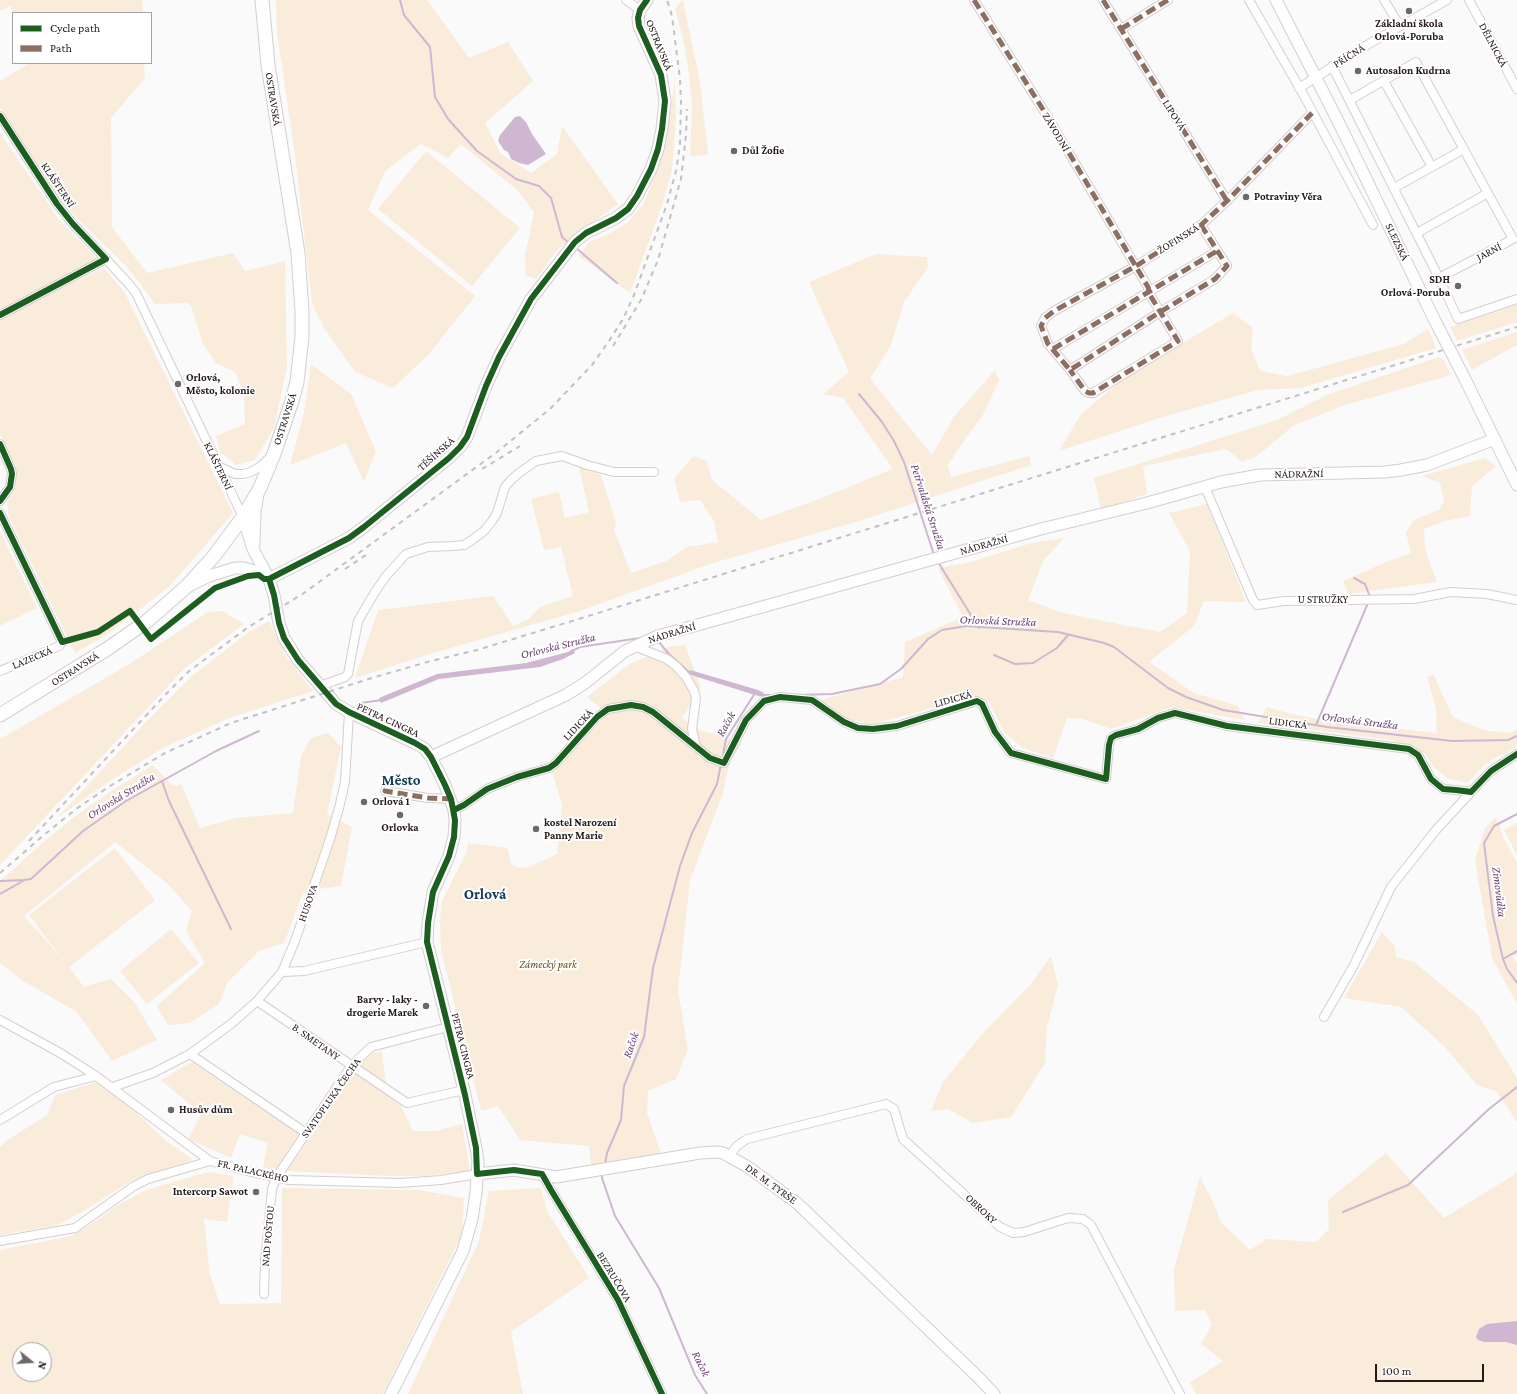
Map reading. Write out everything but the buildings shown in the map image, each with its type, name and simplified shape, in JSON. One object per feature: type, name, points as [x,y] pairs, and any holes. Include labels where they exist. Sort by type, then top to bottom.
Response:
[{"type":"main road","name":"OSTRAVSKÁ","points":[[0,715],[107,649],[146,622],[186,587],[214,556],[243,517],[260,488],[274,454],[297,382],[302,342],[302,311],[298,253],[268,65],[262,0]]},
{"type":"street","name":"OSTRAVSKÁ","points":[[576,242],[586,234],[616,218],[628,209],[637,196],[651,169],[658,149],[665,101],[661,74],[639,26],[638,18],[640,10],[626,0]]},
{"type":"street","points":[[640,10],[647,0]]},
{"type":"street","name":"ZÁVODNÍ","points":[[974,0],[1049,119],[1136,266],[1160,312]]},
{"type":"street","name":"LIPOVÁ","points":[[1103,0],[1227,201]]},
{"type":"street","points":[[1121,30],[1168,0]]},
{"type":"street","name":"SLEZSKÁ","points":[[1249,0],[1299,88],[1373,225]]},
{"type":"street","name":"SLEZSKÁ","points":[[1276,0],[1517,485]]},
{"type":"street","points":[[1384,0],[1400,26]]},
{"type":"street","name":"PŘÍČNÁ","points":[[1299,88],[1316,79],[1332,66],[1447,0]]},
{"type":"street","name":"DĚLNICKÁ","points":[[1469,0],[1517,89]]},
{"type":"street","name":"JARNÍ","points":[[1384,81],[1416,62],[1513,238],[1439,278]]},
{"type":"street","name":"SLEZSKÁ","points":[[1332,66],[1417,233],[1458,319],[1517,299]]},
{"type":"street","points":[[1350,100],[1384,81],[1432,167]]},
{"type":"street","name":"ŽOFINSKÁ","points":[[1160,312],[1178,341],[1093,393],[1089,393],[1085,390],[1050,347],[1041,326],[1045,318],[1054,311],[1136,266],[1201,225],[1227,201],[1312,114]]},
{"type":"street","name":"KLÁŠTERNÍ","points":[[0,116],[57,204],[73,224],[136,293],[243,517]]},
{"type":"street","points":[[1394,188],[1464,149]]},
{"type":"street","points":[[1417,233],[1488,193]]},
{"type":"street","points":[[1070,370],[1160,312],[1215,279],[1227,266],[1201,225]]},
{"type":"street","name":"TĚŠÍNSKÁ","points":[[267,577],[354,534],[449,458],[460,447],[467,437],[498,357],[512,331],[531,299],[566,252],[576,242]]},
{"type":"street","points":[[1050,347],[1217,251]]},
{"type":"street","points":[[0,315],[106,260]]},
{"type":"street","name":"NÁDRAŽNÍ","points":[[431,757],[575,690],[625,651],[658,636],[1020,534],[1147,503],[1221,482],[1260,475],[1385,472],[1401,470],[1434,463],[1495,439]]},
{"type":"street","points":[[0,444],[12,474],[10,487],[0,501]]},
{"type":"street","points":[[218,466],[235,474],[243,474],[251,472],[261,466],[274,454]]},
{"type":"street","points":[[320,686],[345,677],[348,674],[358,622],[386,576],[406,554],[411,551],[428,547],[464,544],[484,531],[497,512],[505,487],[519,473],[536,462],[562,456],[587,465],[614,472],[654,472]]},
{"type":"street","name":"U STRUŽKY","points":[[1205,487],[1253,600],[1257,605],[1284,601],[1414,599],[1451,592],[1487,594],[1517,600]]},
{"type":"street","points":[[253,549],[255,539],[255,512],[260,488]]},
{"type":"street","name":"LAZECKÁ","points":[[0,513],[62,642],[59,646],[0,671]]},
{"type":"street","name":"PETRA CINGRA","points":[[243,517],[253,549],[274,595],[279,623],[284,638],[298,660],[336,704],[349,712],[425,749],[446,785],[454,810],[454,837],[449,856],[433,892],[428,923],[428,942],[464,1090],[476,1148],[477,1174],[472,1219],[463,1251],[391,1394]]},
{"type":"street","points":[[186,587],[209,576],[235,568],[248,569],[267,577]]},
{"type":"street","points":[[634,646],[667,659],[686,677],[694,691],[696,698],[692,729],[696,747]]},
{"type":"street","name":"LIDICKÁ","points":[[454,810],[487,789],[517,777],[548,768],[556,763],[597,717],[608,709],[631,705],[644,707],[663,720],[710,758],[724,763],[746,720],[764,701],[780,697],[812,700],[844,722],[858,728],[873,729],[897,726],[977,701],[982,704],[995,732],[1011,753],[1106,779],[1111,738],[1116,735],[1138,729],[1158,718],[1175,713],[1227,726],[1409,749],[1418,755],[1431,778],[1443,788],[1471,792]]},
{"type":"street","name":"HUSOVA","points":[[113,1087],[153,1073],[190,1054],[230,1024],[257,1001],[282,972],[295,941],[330,839],[345,782],[349,712]]},
{"type":"street","points":[[1324,1017],[1354,965],[1391,887],[1436,830],[1471,792],[1491,771],[1517,754]]},
{"type":"street","points":[[386,789],[385,791],[428,798],[450,798]]},
{"type":"street","points":[[282,972],[304,971],[428,942]]},
{"type":"street","name":"B. SMETANY","points":[[257,1001],[407,1103],[464,1090]]},
{"type":"street","name":"FR. PALACKÉHO","points":[[0,1020],[62,1054],[113,1087],[210,1161],[276,1178],[302,1180],[400,1183],[441,1180],[477,1174]]},
{"type":"street","name":"SVATOPLUKA ČECHA","points":[[276,1178],[351,1066],[363,1053],[371,1047],[448,1027]]},
{"type":"street","points":[[190,1054],[306,1133]]},
{"type":"street","points":[[0,1120],[54,1087],[96,1076]]},
{"type":"street","name":"OBROKY","points":[[729,1156],[737,1146],[747,1139],[886,1104],[894,1109],[903,1139],[1000,1227],[1013,1233],[1024,1232],[1068,1218],[1083,1219],[1091,1226],[1178,1394]]},
{"type":"street","name":"DR. M. TYRŠE","points":[[477,1174],[514,1170],[556,1177],[709,1152],[723,1153],[769,1182],[797,1203],[982,1380],[994,1394]]},
{"type":"street","points":[[0,1242],[75,1228],[134,1186],[148,1179],[210,1161]]},
{"type":"street","name":"BEZRUČOVA","points":[[542,1174],[618,1300],[662,1394]]},
{"type":"street","name":"NAD POŠTOU","points":[[264,1294],[265,1262],[272,1188],[276,1178]]},
{"type":"green space","points":[[0,0],[142,0],[143,12],[13,12],[10,6],[0,11]]},
{"type":"green space","points":[[276,0],[427,0],[469,58],[508,42],[533,81],[485,123],[501,154],[531,173],[557,154],[562,126],[618,204],[558,249],[536,279],[526,276],[525,256],[534,212],[517,190],[461,144],[448,158],[421,144],[385,171],[368,210],[475,296],[428,355],[393,388],[355,372],[324,328],[312,304],[295,155],[277,32]]},
{"type":"green space","points":[[683,0],[700,82],[708,155],[690,156],[692,107],[689,74],[684,43],[675,9]]},
{"type":"green space","points":[[28,64],[144,64],[145,78],[111,118],[112,227],[147,273],[233,253],[245,271],[285,261],[287,367],[274,428],[255,460],[236,465],[220,452],[216,436],[245,424],[244,393],[235,372],[216,363],[203,344],[191,306],[187,303],[155,304],[129,269],[59,200],[0,107],[0,81]]},
{"type":"green space","points":[[675,80],[676,117],[672,170],[663,203],[630,293],[579,256],[589,242],[605,236],[627,223],[644,203],[655,175],[668,126]]},
{"type":"green space","points":[[0,133],[60,221],[99,261],[0,309]]},
{"type":"green space","points":[[426,151],[520,228],[472,286],[378,209]]},
{"type":"green space","points":[[876,254],[927,257],[928,267],[904,302],[891,345],[870,379],[932,455],[954,417],[995,370],[999,380],[983,415],[948,465],[951,477],[1029,456],[1031,465],[859,521],[710,564],[580,611],[430,654],[355,678],[378,610],[493,596],[513,626],[529,619],[540,607],[573,596],[561,547],[544,550],[531,499],[559,492],[565,518],[589,512],[579,467],[601,475],[616,523],[614,530],[631,573],[666,561],[687,547],[718,542],[714,521],[700,500],[680,502],[674,479],[693,456],[707,461],[712,480],[761,520],[824,497],[893,469],[843,398],[823,394],[849,372],[809,282]]},
{"type":"green space","points":[[104,268],[125,293],[233,513],[170,586],[108,634],[75,653],[9,517],[7,502],[16,487],[16,467],[0,434],[0,317]]},
{"type":"green space","points":[[1517,304],[1517,322],[1457,341],[1450,327]]},
{"type":"green space","points":[[1233,313],[1253,328],[1251,348],[1260,371],[1287,376],[1404,344],[1428,329],[1436,348],[1301,388],[1258,390],[1156,419],[1059,451],[1081,414],[1127,376]]},
{"type":"green space","points":[[1517,332],[1517,345],[1472,370],[1462,350]]},
{"type":"green space","points":[[1439,357],[1444,360],[1451,375],[1342,406],[1293,426],[1257,456],[1242,462],[1226,449],[1143,466],[1147,494],[1101,510],[1094,478],[1277,420],[1329,394]]},
{"type":"green space","points":[[311,364],[351,394],[376,451],[364,482],[346,443],[290,465],[304,413]]},
{"type":"green space","points":[[1485,458],[1496,466],[1472,486],[1470,516],[1445,521],[1424,529],[1425,549],[1437,582],[1348,594],[1343,581],[1411,553],[1406,532],[1414,520],[1440,509],[1444,500],[1440,483],[1422,476]]},
{"type":"green space","points":[[1207,504],[1246,602],[1204,601],[1194,626],[1149,662],[1194,693],[1238,706],[1245,720],[1171,707],[1111,729],[1083,719],[1067,718],[1053,758],[1023,748],[1004,732],[989,702],[970,698],[873,724],[848,719],[818,701],[903,677],[905,642],[963,617],[938,568],[971,562],[1031,543],[1064,538],[1043,561],[1028,600],[1063,613],[1160,632],[1187,613],[1190,551],[1169,513]]},
{"type":"green space","points":[[0,531],[37,608],[0,626]]},
{"type":"green space","points":[[222,611],[244,624],[185,668],[0,865],[0,739],[128,665],[208,612]]},
{"type":"green space","points":[[269,621],[287,658],[313,691],[229,718],[163,748],[108,782],[57,818],[148,720],[192,676],[249,632]]},
{"type":"green space","name":"Zámecký park","points":[[685,645],[701,687],[682,718],[700,730],[742,743],[729,764],[723,793],[690,880],[678,990],[688,1049],[676,1079],[648,1091],[647,1113],[662,1156],[591,1167],[589,1146],[520,1140],[498,1106],[481,1111],[441,950],[440,920],[442,901],[466,853],[468,843],[508,848],[511,864],[520,868],[529,867],[557,854],[562,805],[552,772],[608,714],[587,697],[628,665],[668,647]]},
{"type":"green space","points":[[1433,674],[1453,717],[1483,730],[1508,733],[1517,730],[1517,747],[1486,763],[1467,783],[1447,778],[1435,768],[1424,753],[1391,740],[1258,723],[1267,707],[1325,721],[1437,733],[1436,708],[1427,677]]},
{"type":"green space","points":[[328,733],[341,747],[327,814],[352,827],[341,886],[304,891],[284,943],[259,951],[227,983],[219,1004],[190,1023],[168,1025],[157,1006],[205,963],[186,931],[192,911],[168,884],[115,842],[24,916],[63,960],[29,915],[115,848],[155,900],[69,967],[84,987],[111,979],[135,1003],[157,1040],[112,1061],[77,1012],[23,981],[0,963],[0,881],[79,813],[153,765],[170,783],[175,786],[181,784],[200,828],[236,818],[293,813],[301,756],[311,738]]},
{"type":"green space","points":[[1496,817],[1504,839],[1517,862],[1517,955],[1513,957],[1517,963],[1517,1004],[1492,958],[1475,860],[1485,828]]},
{"type":"green space","points":[[1517,823],[1517,855],[1504,830]]},
{"type":"green space","points":[[171,929],[199,963],[147,1004],[120,971]]},
{"type":"green space","points":[[1382,932],[1395,946],[1396,957],[1414,962],[1478,1015],[1517,1078],[1517,1122],[1496,1091],[1477,1085],[1445,1047],[1401,1007],[1344,998]]},
{"type":"green space","points":[[1051,956],[1058,985],[1047,1027],[1045,1063],[1011,1117],[973,1123],[948,1109],[931,1111],[943,1082],[983,1033],[1030,985]]},
{"type":"green space","points":[[382,1052],[387,1090],[401,1106],[413,1131],[436,1131],[462,1124],[470,1171],[422,1176],[388,1176],[287,1171],[359,1066],[373,1053]]},
{"type":"green space","points":[[192,1062],[300,1134],[275,1171],[263,1168],[268,1143],[240,1134],[231,1158],[188,1139],[201,1114],[161,1080]]},
{"type":"green space","points":[[96,1082],[127,1104],[165,1140],[193,1160],[134,1179],[58,1225],[0,1235],[0,1148],[6,1141],[47,1115],[55,1095]]},
{"type":"green space","points":[[1386,1153],[1444,1218],[1517,1173],[1517,1394],[1196,1394],[1190,1383],[1223,1361],[1201,1344],[1212,1325],[1205,1310],[1175,1311],[1174,1269],[1200,1177],[1213,1202],[1221,1222],[1250,1250],[1267,1239],[1316,1242],[1329,1229],[1328,1200]]},
{"type":"green space","points":[[208,1172],[234,1176],[227,1222],[204,1219],[210,1275],[220,1304],[281,1303],[282,1188],[420,1190],[464,1198],[462,1235],[383,1394],[0,1394],[0,1250],[71,1236],[93,1223],[116,1206],[146,1190]]},
{"type":"green space","points":[[541,1188],[547,1211],[589,1278],[511,1332],[523,1394],[408,1394],[479,1241],[489,1191]]},
{"type":"shaded area","points":[[520,116],[526,122],[532,134],[546,154],[528,165],[511,159],[508,152],[504,150],[498,141],[500,135],[515,117]]},
{"type":"shaded area","points":[[573,649],[575,653],[540,667],[439,679],[381,703],[379,698],[437,674],[526,663],[568,652]]},
{"type":"shaded area","points":[[690,670],[758,690],[764,693],[764,695],[763,697],[755,695],[688,674]]},
{"type":"shaded area","points":[[1517,1321],[1517,1345],[1506,1342],[1484,1342],[1478,1340],[1476,1337],[1479,1329],[1487,1324]]},
{"type":"waterway","name":"Petřvaldská Stružka","points":[[400,0],[404,15],[430,47],[435,97],[448,119],[477,151],[516,179],[539,186],[551,198],[562,237],[569,243]]},
{"type":"waterway","name":"Petřvaldská Stružka","points":[[576,248],[617,283]]},
{"type":"waterway","name":"Petřvaldská Stružka","points":[[859,394],[882,422],[894,441],[904,462],[934,555]]},
{"type":"waterway","name":"Petřvaldská Stružka","points":[[938,562],[979,628]]},
{"type":"waterway","points":[[1354,578],[1365,584],[1370,597]]},
{"type":"waterway","points":[[1316,725],[1368,603]]},
{"type":"waterway","name":"Orlovská Stružka","points":[[794,695],[832,694],[880,684],[901,669],[928,639],[942,630],[966,626],[1058,632],[1104,643],[1114,647],[1168,688],[1186,697],[1223,710],[1327,727],[1452,741],[1508,740],[1517,736]]},
{"type":"waterway","points":[[994,655],[1015,664],[1033,663],[1057,648],[1068,635]]},
{"type":"waterway","name":"Orlovská Stružka","points":[[572,651],[580,647],[640,638]]},
{"type":"waterway","name":"Orlovská Stružka","points":[[658,641],[669,654],[689,672]]},
{"type":"waterway","name":"Račok","points":[[722,760],[726,739],[755,693]]},
{"type":"waterway","name":"Orlovská Stružka","points":[[762,695],[773,695]]},
{"type":"waterway","name":"Orlovská Stružka","points":[[361,703],[382,700]]},
{"type":"waterway","name":"Orlovská Stružka","points":[[0,881],[31,879],[83,831],[126,801],[216,751],[259,731]]},
{"type":"waterway","name":"Račok","points":[[605,1164],[607,1153],[621,1120],[624,1086],[644,1037],[653,968],[680,866],[692,833],[717,784],[721,764]]},
{"type":"waterway","points":[[162,781],[169,801],[231,929]]},
{"type":"waterway","name":"Zimovůdka","points":[[1517,814],[1494,826],[1484,843],[1493,916],[1503,959],[1507,969],[1517,983]]},
{"type":"waterway","points":[[0,894],[23,881]]},
{"type":"waterway","points":[[1503,959],[1517,951]]},
{"type":"waterway","points":[[1343,1212],[1408,1185],[1489,1109],[1517,1087]]},
{"type":"waterway","name":"Račok","points":[[603,1172],[602,1178],[615,1216],[659,1288],[695,1375],[707,1394]]},
{"type":"railway","points":[[29,841],[188,672],[247,628],[304,593],[497,452],[551,408],[592,365],[623,319],[634,295],[667,204],[676,171],[680,145],[680,79],[672,16],[667,0]]},
{"type":"railway","points":[[613,346],[641,300],[658,260],[681,179],[686,135],[687,109]]},
{"type":"railway","points":[[0,873],[76,809],[110,786],[165,753],[231,723],[375,677],[477,650],[582,618],[1517,327]]},
{"type":"railway","points":[[482,469],[520,446]]},
{"type":"railway","points":[[345,569],[369,553]]},
{"type":"marked path","points":[[974,0],[1049,119],[1178,341],[1093,393],[1085,391],[1070,370]]},
{"type":"marked path","points":[[1103,0],[1227,201]]},
{"type":"marked path","points":[[1121,29],[1168,0]]},
{"type":"marked path","points":[[1201,225],[1227,266],[1215,279],[1160,312],[1070,370],[1048,344],[1041,326],[1045,318],[1054,311],[1136,266],[1201,225],[1227,201],[1312,113]]},
{"type":"marked path","points":[[1053,349],[1217,251]]},
{"type":"marked path","points":[[386,789],[385,791],[428,798],[451,799]]},
{"type":"cycle path","points":[[0,513],[62,642],[98,632],[130,611],[151,639],[215,588],[248,576],[259,575],[264,579],[269,579],[349,538],[364,527],[449,458],[460,447],[467,437],[486,386],[499,357],[531,299],[575,242],[586,233],[616,218],[628,209],[637,196],[651,169],[658,149],[665,101],[661,75],[639,26],[638,18],[640,10],[647,0]]},
{"type":"cycle path","points":[[0,116],[57,204],[73,224],[106,259],[0,315]]},
{"type":"cycle path","points":[[0,444],[12,474],[10,487],[0,501]]},
{"type":"cycle path","points":[[269,579],[284,638],[298,660],[336,704],[349,712],[425,749],[431,757],[451,799],[455,820],[454,837],[449,856],[433,892],[428,923],[427,942],[465,1095],[476,1148],[477,1174],[514,1170],[542,1174],[618,1300],[662,1394]]},
{"type":"cycle path","points":[[454,810],[487,789],[517,777],[549,768],[556,763],[597,717],[608,709],[631,705],[643,707],[653,712],[710,758],[724,763],[746,720],[764,701],[780,697],[812,700],[844,722],[858,728],[873,729],[897,726],[977,701],[982,704],[995,732],[1011,753],[1106,779],[1111,738],[1116,735],[1138,729],[1158,718],[1175,713],[1227,726],[1409,749],[1418,755],[1431,779],[1443,789],[1471,792],[1491,771],[1517,754]]},
{"type":"place","name":"Základní škola Orlová-Poruba","points":[[1409,11]]},
{"type":"place","name":"Autosalon Kudrna","points":[[1358,71]]},
{"type":"place","name":"Důl Žofie","points":[[734,151]]},
{"type":"place","name":"Potraviny Věra","points":[[1246,197]]},
{"type":"place","name":"SDH Orlová-Poruba","points":[[1458,286]]},
{"type":"place","name":"Orlová, Město, kolonie","points":[[178,384]]},
{"type":"place","name":"Orlová 1","points":[[364,802]]},
{"type":"place","name":"Orlovka","points":[[400,815]]},
{"type":"place","name":"kostel Narození Panny Marie","points":[[536,829]]},
{"type":"place","name":"Barvy - laky - drogerie Marek","points":[[426,1006]]},
{"type":"place","name":"Husův dům","points":[[171,1110]]},
{"type":"place","name":"Intercorp Sawot","points":[[256,1192]]},
{"type":"district","name":"Město","points":[[401,780]]},
{"type":"district","name":"Orlová","points":[[485,894]]}]
